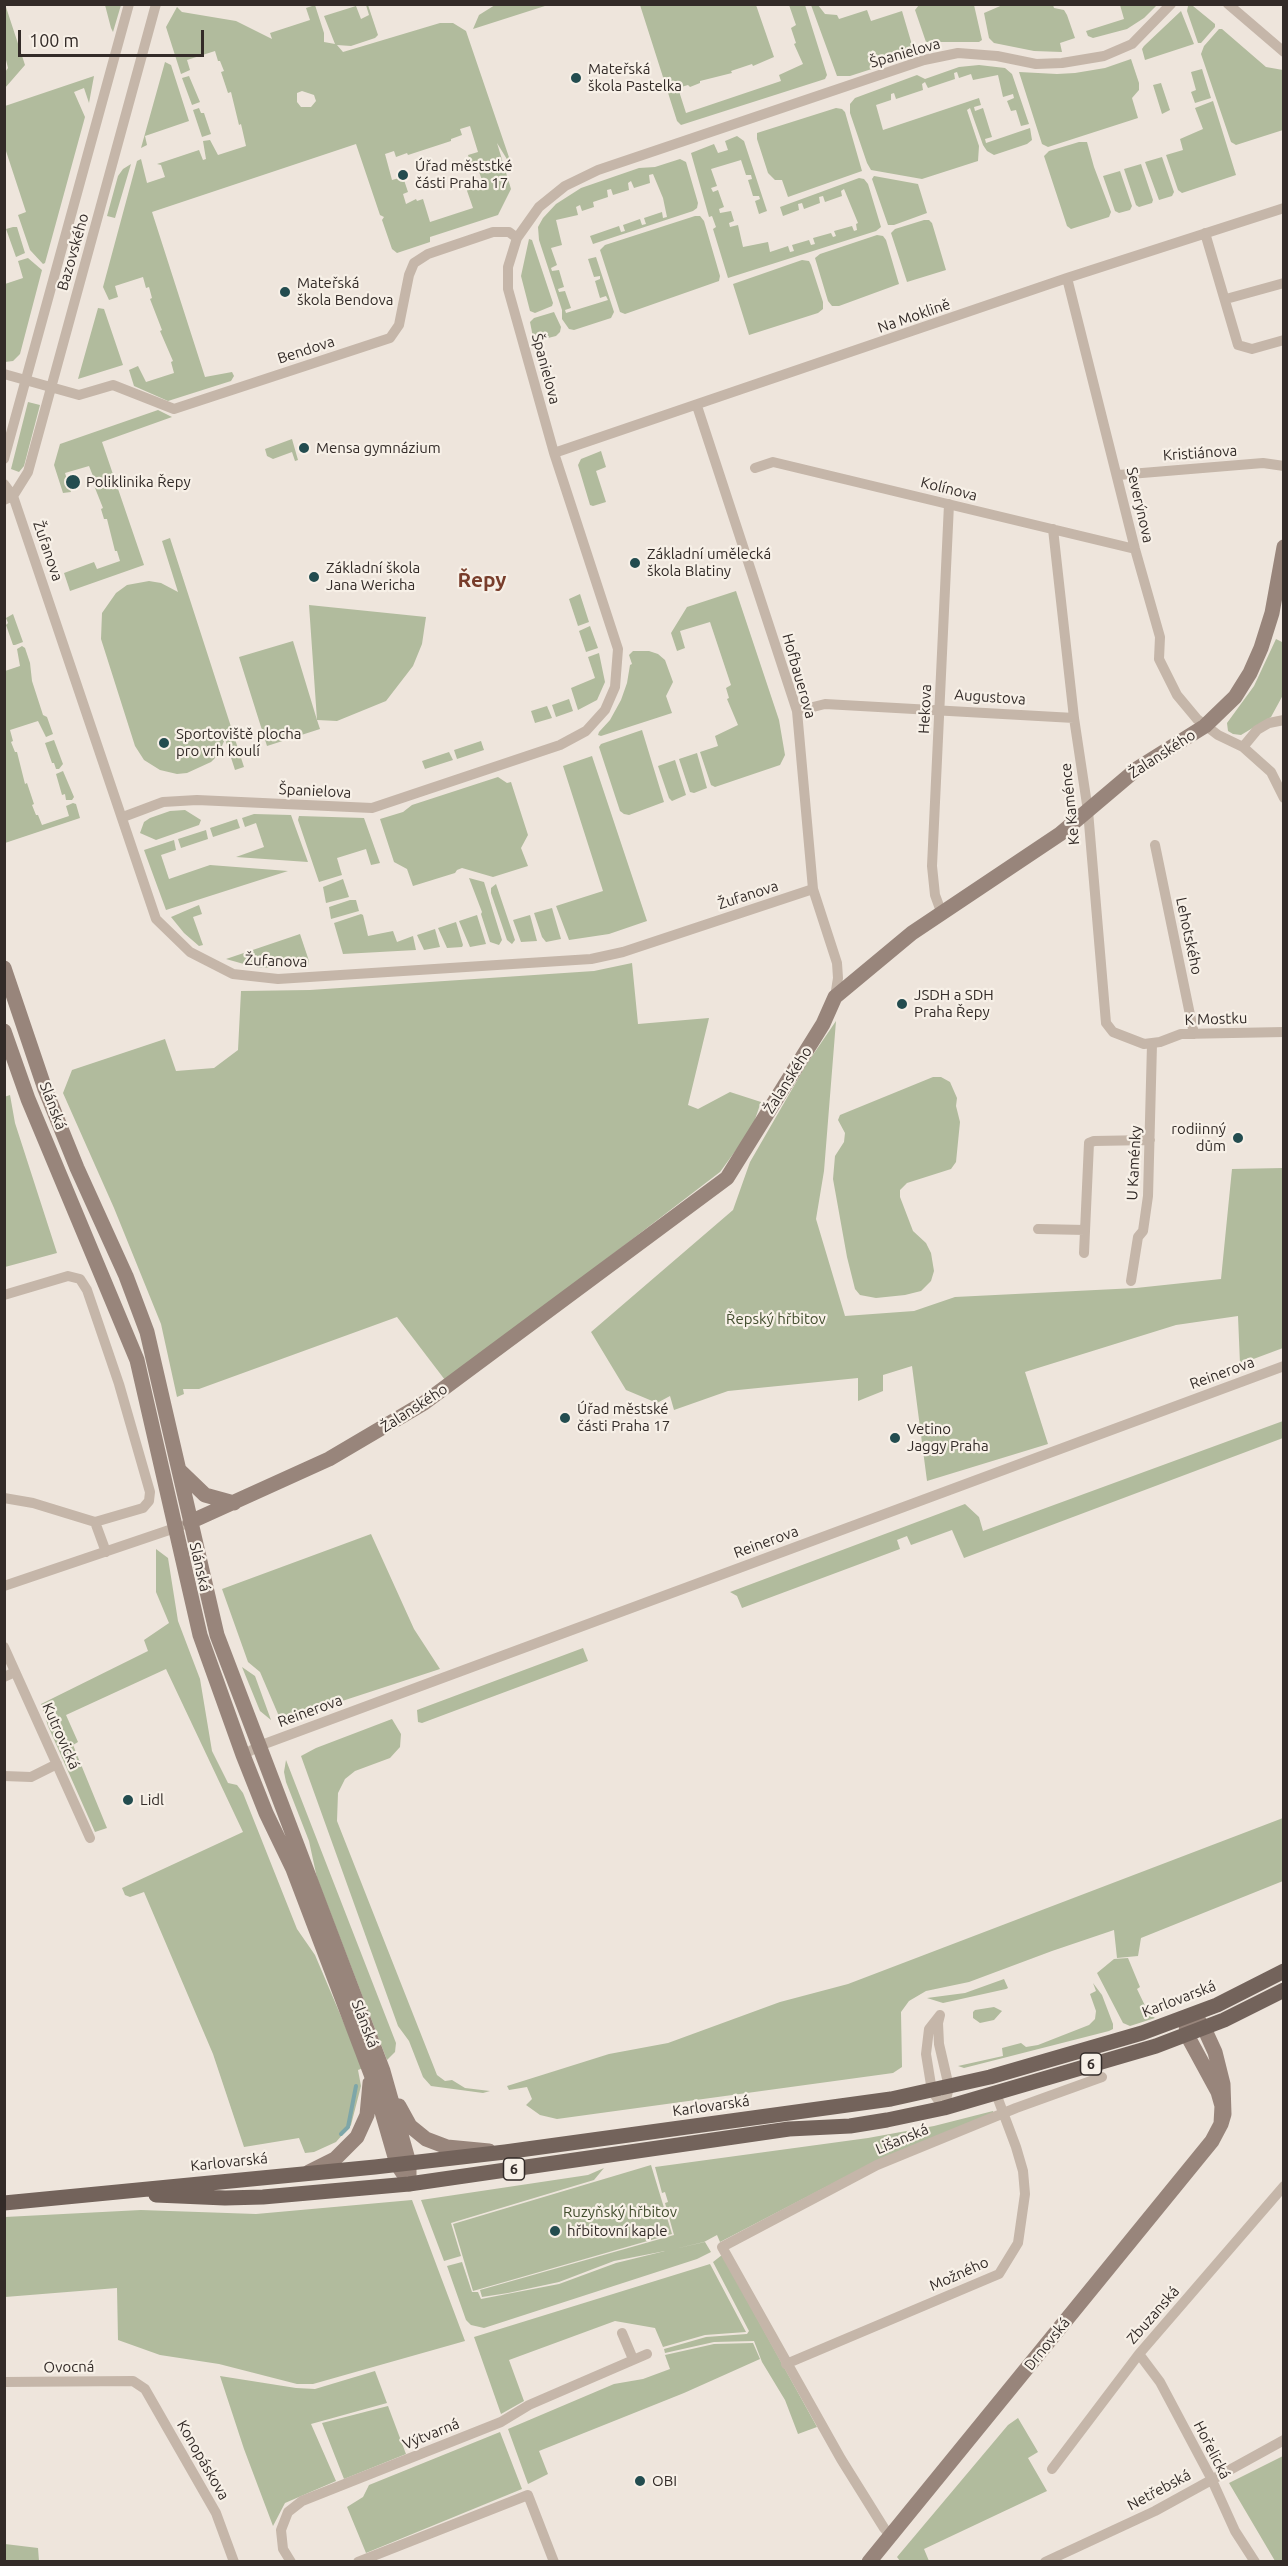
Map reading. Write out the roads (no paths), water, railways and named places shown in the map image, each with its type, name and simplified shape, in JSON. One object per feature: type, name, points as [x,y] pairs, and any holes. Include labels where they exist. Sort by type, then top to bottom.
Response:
[{"type":"main road","name":"Žalanského","points":[[182,1525],[329,1459],[424,1403],[728,1178],[824,1024],[836,997],[912,933],[1060,834],[1138,768],[1205,726],[1235,697],[1262,648],[1272,613],[1284,547]]},
{"type":"main road","name":"Slánská","points":[[4,968],[45,1089],[147,1332],[178,1468],[182,1525],[194,1619],[266,1814],[293,1869],[377,2072]]},
{"type":"main road","name":"Slánská","points":[[4,1030],[32,1109],[137,1360],[182,1525],[217,1635],[377,2072],[409,2184]]},
{"type":"main road","points":[[178,1468],[205,1495],[234,1503]]},
{"type":"main road","name":"Karlovarská","points":[[4,2203],[403,2164],[851,2106],[932,2091],[1103,2044],[1224,2002],[1284,1971]]},
{"type":"main road","name":"Karlovarská","points":[[123,2192],[225,2198],[409,2184],[789,2129],[850,2126],[944,2108],[994,2091],[1187,2035],[1284,1990]]},
{"type":"main road","points":[[1204,2028],[1198,2020],[1189,2016],[1185,2024],[1187,2035],[1218,2092],[1222,2106],[1221,2124]]},
{"type":"main road","name":"Drnovská","points":[[870,2562],[1204,2152],[1221,2124],[1225,2105],[1224,2085],[1215,2052],[1204,2028]]},
{"type":"main road","points":[[377,2072],[406,2120],[419,2135],[447,2147],[505,2152]]},
{"type":"main road","points":[[307,2173],[335,2159],[357,2137],[367,2115],[377,2072]]},
{"type":"street","name":"Bazovského","points":[[4,459],[129,4]]},
{"type":"street","name":"Bazovského","points":[[9,498],[28,472],[156,4]]},
{"type":"street","name":"Španielova","points":[[123,817],[163,802],[197,800],[372,808],[560,745],[586,731],[605,710],[615,687],[618,649],[554,453],[508,289],[508,267],[518,238],[539,207],[565,186],[598,170],[924,60],[958,54],[997,56],[1036,64],[1078,62],[1104,56],[1132,44],[1171,4]]},
{"type":"street","points":[[1228,4],[1284,52]]},
{"type":"street","name":"Na Moklině","points":[[554,453],[1067,278],[1284,208]]},
{"type":"street","name":"Bendova","points":[[4,374],[78,395],[113,385],[174,409],[390,338],[399,325],[409,275],[414,263],[428,254],[493,232],[509,232],[518,238]]},
{"type":"street","points":[[1205,233],[1238,345],[1252,349],[1284,340]]},
{"type":"street","name":"Severýnova","points":[[1067,278],[1135,549],[1160,637],[1159,659],[1177,694],[1205,726]]},
{"type":"street","points":[[1226,299],[1284,283]]},
{"type":"street","name":"Hofbauerova","points":[[697,406],[797,711],[813,889],[837,963],[836,997]]},
{"type":"street","name":"Kolínova","points":[[755,468],[773,462],[1135,549]]},
{"type":"street","name":"Kristiánova","points":[[1118,475],[1263,463],[1284,466]]},
{"type":"street","name":"Žufanova","points":[[4,483],[123,817],[156,919],[190,952],[233,974],[278,979],[591,959],[623,952],[813,889]]},
{"type":"street","name":"Hekova","points":[[942,914],[935,895],[932,866],[950,504]]},
{"type":"street","name":"Ke Kaménce","points":[[1053,529],[1074,718],[1088,811],[1106,1023],[1111,1030],[1124,1038],[1137,1043],[1152,1044]]},
{"type":"street","name":"Augustova","points":[[797,711],[825,704],[1074,718]]},
{"type":"street","points":[[1243,747],[1257,730],[1269,723],[1284,720]]},
{"type":"street","points":[[1205,726],[1243,747],[1271,772],[1284,798]]},
{"type":"street","name":"Lehotského","points":[[1155,845],[1194,1034]]},
{"type":"street","name":"K Mostku","points":[[1152,1044],[1182,1034],[1284,1032]]},
{"type":"street","name":"U Kaménky","points":[[1131,1281],[1138,1237],[1143,1231],[1148,1196],[1152,1044]]},
{"type":"street","points":[[1084,1253],[1089,1143],[1150,1140]]},
{"type":"street","points":[[1038,1229],[1085,1230]]},
{"type":"street","points":[[4,1295],[68,1276],[80,1279],[87,1290],[119,1384],[150,1492],[149,1501],[143,1508],[95,1522],[33,1503],[4,1498]]},
{"type":"street","name":"Reinerova","points":[[243,1755],[259,1746],[1284,1366]]},
{"type":"street","points":[[95,1522],[106,1552]]},
{"type":"street","points":[[4,1586],[182,1525]]},
{"type":"street","name":"Kutrovická","points":[[4,1647],[90,1838]]},
{"type":"street","points":[[4,1677],[15,1672]]},
{"type":"street","points":[[4,1776],[31,1777],[57,1764]]},
{"type":"street","points":[[940,2015],[939,2044],[949,2086],[944,2108],[932,2091],[926,2054],[929,2029],[940,2015]]},
{"type":"street","name":"Lišanská","points":[[786,2364],[722,2247],[877,2165],[1003,2113],[1102,2077]]},
{"type":"street","name":"Možného","points":[[786,2364],[999,2274],[1018,2243],[1026,2194],[1023,2171],[994,2091]]},
{"type":"street","name":"Zbuzanská","points":[[1052,2469],[1139,2354],[1284,2186]]},
{"type":"street","points":[[622,2333],[633,2359]]},
{"type":"street","name":"Výtvarná","points":[[291,2562],[283,2549],[281,2530],[288,2512],[302,2501],[501,2422],[529,2405],[647,2354]]},
{"type":"street","name":"Hořelická","points":[[1139,2354],[1160,2382],[1211,2478],[1235,2531],[1255,2562]]},
{"type":"street","points":[[786,2364],[841,2459],[890,2535]]},
{"type":"street","name":"Ovocná","points":[[4,2382],[133,2381]]},
{"type":"street","name":"Konopáskova","points":[[133,2381],[145,2389],[216,2513],[234,2562]]},
{"type":"street","name":"Netřebská","points":[[1046,2562],[1155,2511],[1211,2478],[1284,2440]]},
{"type":"street","points":[[358,2562],[528,2495],[554,2562]]},
{"type":"waterway","points":[[341,2134],[348,2127],[356,2086]]},
{"type":"place","name":"Mateřská škola Pastelka","points":[[576,78]]},
{"type":"place","name":"Úřad měststké části Praha 17","points":[[403,175]]},
{"type":"place","name":"Mateřská škola Bendova","points":[[285,292]]},
{"type":"place","name":"Mensa gymnázium","points":[[304,448]]},
{"type":"place","name":"Poliklinika Řepy","points":[[73,482]]},
{"type":"place","name":"Základní umělecká škola Blatiny","points":[[635,563]]},
{"type":"place","name":"Základní škola Jana Wericha","points":[[314,577]]},
{"type":"place","name":"Sportoviště plocha pro vrh koulí","points":[[164,743]]},
{"type":"place","name":"JSDH a SDH Praha Řepy","points":[[902,1004]]},
{"type":"place","name":"rodiinný dům","points":[[1238,1138]]},
{"type":"place","name":"Úřad městské části Praha 17","points":[[565,1418]]},
{"type":"place","name":"Vetino Jaggy Praha","points":[[895,1438]]},
{"type":"place","name":"Lidl","points":[[128,1800]]},
{"type":"place","name":"hřbitovní kaple","points":[[555,2231]]},
{"type":"place","name":"OBI","points":[[640,2481]]},
{"type":"district","name":"Řepy","points":[[482,580]]},
{"type":"park label","name":"Řepský hřbitov","points":[[776,1319]]},
{"type":"park label","name":"Ruzyňský hřbitov","points":[[620,2212]]}]
